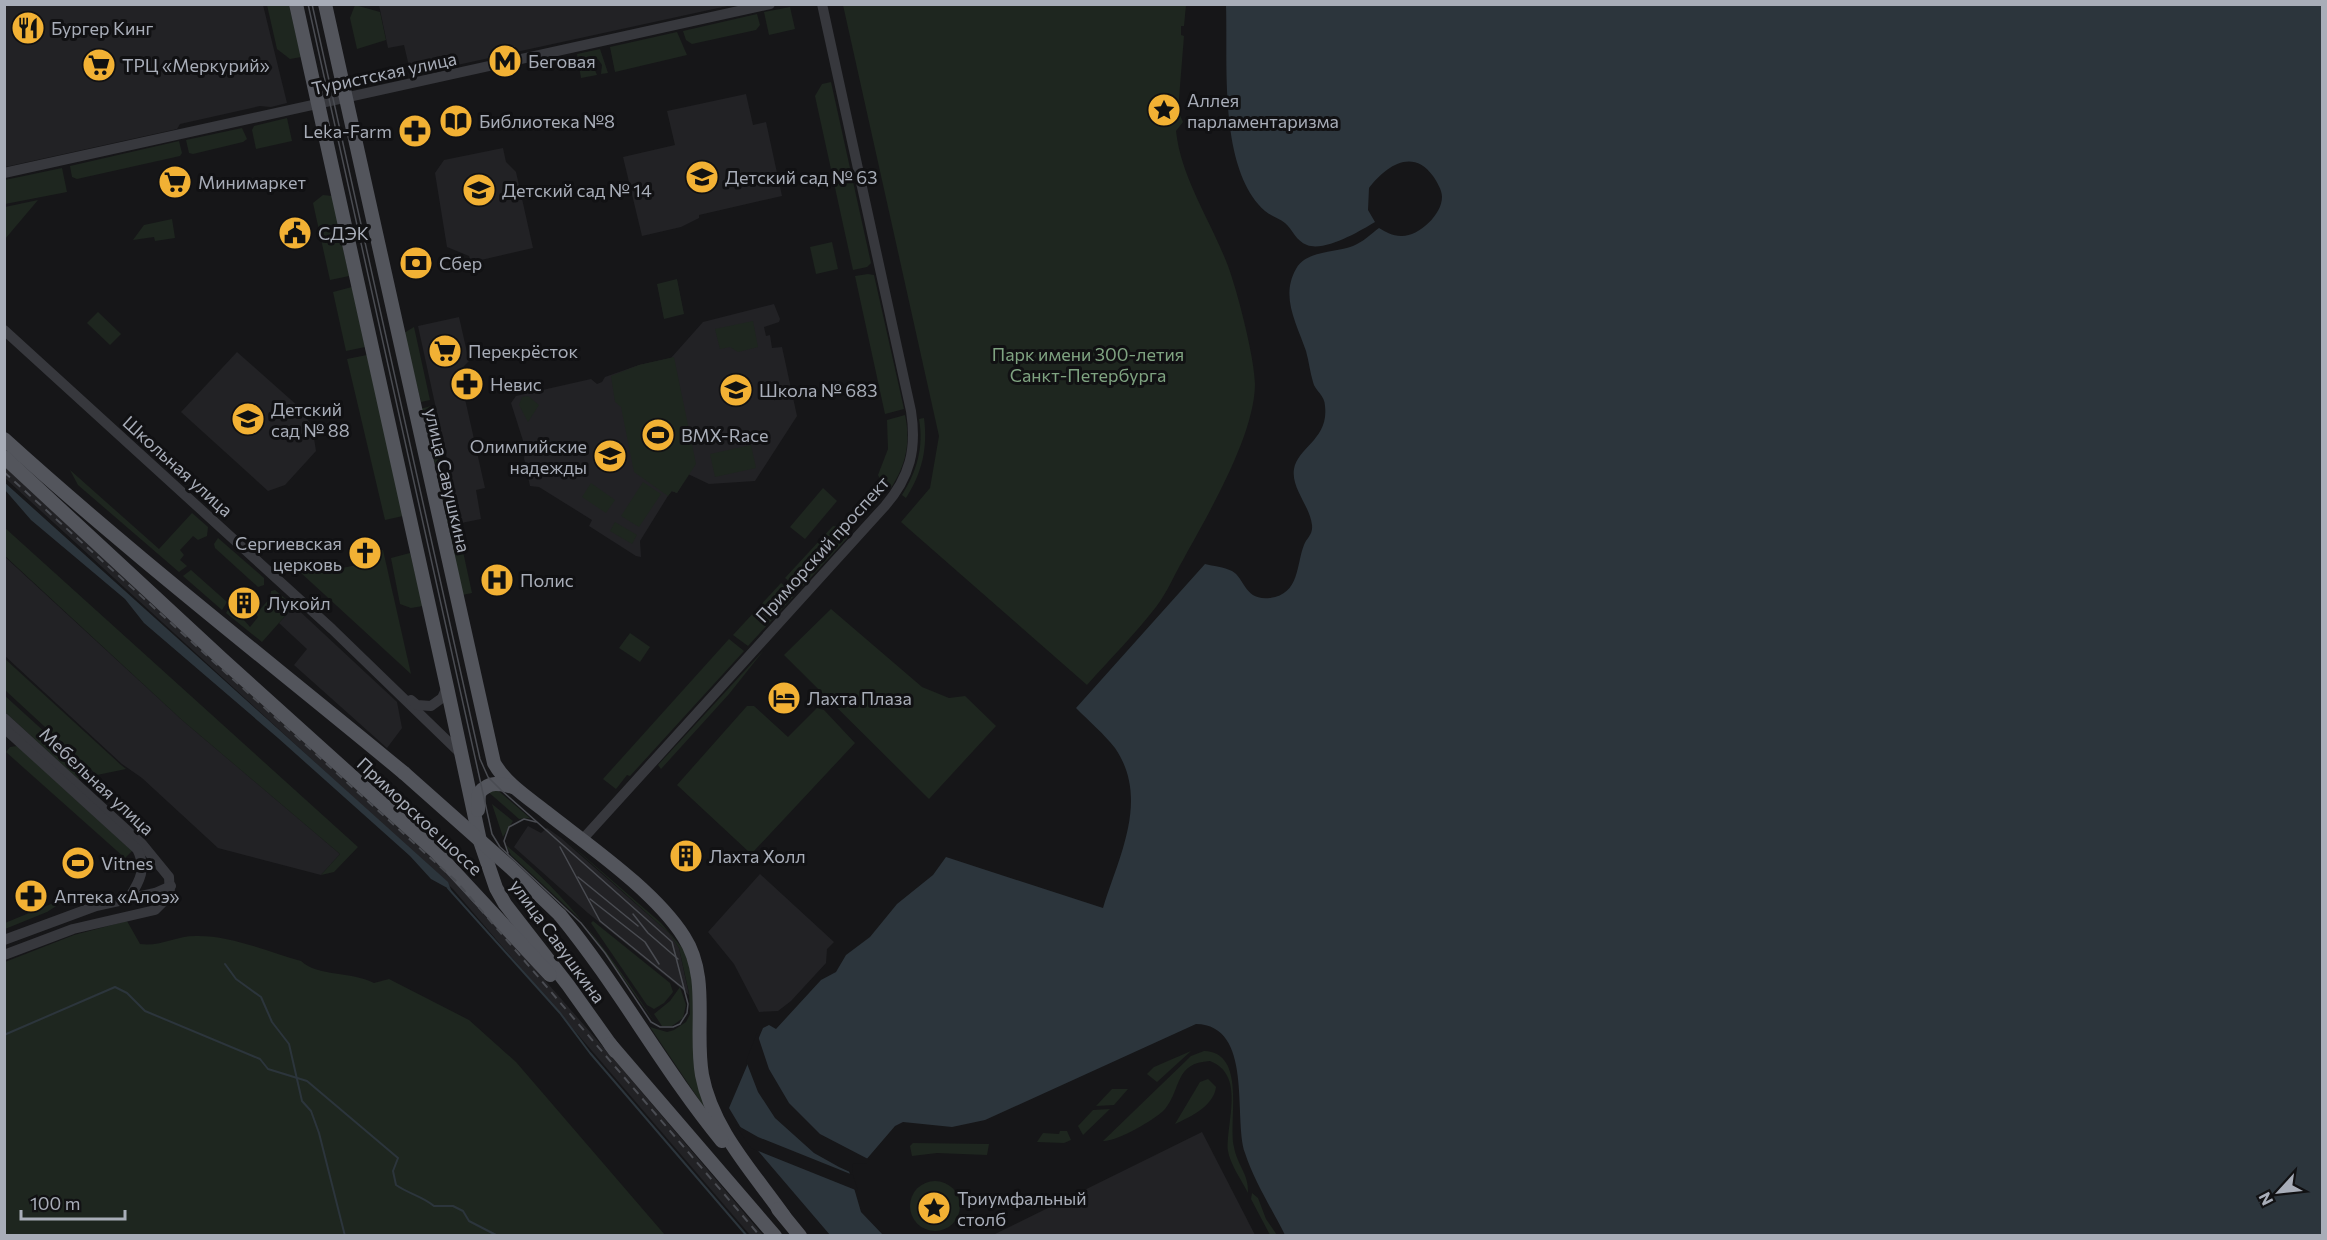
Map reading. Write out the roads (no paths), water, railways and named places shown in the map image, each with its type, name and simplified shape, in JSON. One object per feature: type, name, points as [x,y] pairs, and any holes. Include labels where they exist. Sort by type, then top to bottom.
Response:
[{"type":"main road","name":"улица Савушкина","points":[[296,4],[447,687],[459,752],[486,864],[505,904],[615,1051]]},
{"type":"main road","name":"улица Савушкина","points":[[325,4],[490,752],[499,772],[515,788],[643,892],[678,928],[691,948],[697,972],[702,1074],[708,1098],[733,1144],[784,1216]]},
{"type":"main road","name":"Приморское шоссе","points":[[4,439],[170,584],[285,674],[404,773],[512,868],[560,915],[599,966],[707,1123],[784,1216]]},
{"type":"main road","name":"Приморское шоссе","points":[[4,457],[215,653],[436,852],[523,945],[775,1236]]},
{"type":"main road","points":[[480,841],[479,793],[494,783],[515,788]]},
{"type":"main road","points":[[784,1216],[800,1236]]},
{"type":"street","name":"Туристская улица","points":[[4,173],[770,4]]},
{"type":"street","name":"Приморский проспект","points":[[581,841],[885,506],[910,468],[914,433],[911,411],[822,4]]},
{"type":"street","name":"Школьная улица","points":[[4,330],[398,692],[459,752]]},
{"type":"street","points":[[398,692],[417,705],[430,706],[442,698],[447,687]]},
{"type":"street","name":"Мебельная улица","points":[[4,718],[142,844],[164,870],[171,886]]},
{"type":"street","name":"Мебельная улица","points":[[4,728],[137,849],[143,865],[141,877],[129,898]]},
{"type":"street","points":[[4,940],[61,918],[171,886],[170,895],[164,904],[155,910],[73,929],[4,955]]},
{"type":"waterway","points":[[448,888],[560,1013],[590,1053],[747,1236]]},
{"type":"waterway","points":[[225,964],[236,979],[261,997],[272,1022],[289,1044],[302,1101],[311,1111],[319,1133],[345,1236]]},
{"type":"waterway","points":[[4,1035],[115,987],[127,993],[145,1011],[260,1059],[268,1069],[307,1081],[398,1158],[393,1171],[396,1185],[434,1206],[453,1206],[463,1211],[469,1221],[498,1236]]},
{"type":"tram line","points":[[308,4],[492,834],[500,847],[581,923],[605,953],[651,1022],[660,1027],[673,1027],[680,1024],[687,1013],[688,1004],[672,942],[501,790],[488,777],[480,759],[312,4]]},
{"type":"tram line","points":[[508,853],[504,841],[509,827],[524,819],[536,822]]},
{"type":"tram line","points":[[560,847],[600,921],[684,989]]},
{"type":"tram line","points":[[578,877],[638,926]]},
{"type":"tram line","points":[[590,899],[645,942],[659,964]]},
{"type":"tram line","points":[[633,914],[648,933],[678,959]]},
{"type":"railway","points":[[4,472],[457,882],[760,1236]]},
{"type":"place","name":"Бургер Кинг","points":[[28,28]]},
{"type":"place","name":"Беговая","points":[[505,61]]},
{"type":"place","name":"ТРЦ «Меркурий»","points":[[99,65]]},
{"type":"place","name":"Аллея парламентаризма","points":[[1164,110]]},
{"type":"place","name":"Библиотека №8","points":[[456,121]]},
{"type":"place","name":"Leka-Farm","points":[[415,131]]},
{"type":"place","name":"Детский сад № 63","points":[[702,177]]},
{"type":"place","name":"Минимаркет","points":[[175,182]]},
{"type":"place","name":"Детский сад № 14","points":[[479,190]]},
{"type":"place","name":"СДЭК","points":[[295,233]]},
{"type":"place","name":"Сбер","points":[[416,263]]},
{"type":"place","name":"Перекрёсток","points":[[445,351]]},
{"type":"place","name":"Невис","points":[[467,384]]},
{"type":"place","name":"Школа № 683","points":[[736,390]]},
{"type":"place","name":"Детский сад № 88","points":[[248,419]]},
{"type":"place","name":"BMX-Race","points":[[658,435]]},
{"type":"place","name":"Олимпийские надежды","points":[[610,456]]},
{"type":"place","name":"Сергиевская церковь","points":[[365,553]]},
{"type":"place","name":"Полис","points":[[497,580]]},
{"type":"place","name":"Лукойл","points":[[244,603]]},
{"type":"place","name":"Лахта Плаза","points":[[784,698]]},
{"type":"place","name":"Лахта Холл","points":[[686,856]]},
{"type":"place","name":"Vitnes","points":[[78,863]]},
{"type":"place","name":"Аптека «Алоэ»","points":[[31,896]]},
{"type":"place","name":"Триумфальный столб","points":[[934,1208]]},
{"type":"park label","name":"Парк имени 300-летия Санкт-Петербурга","points":[[1088,364]]}]
